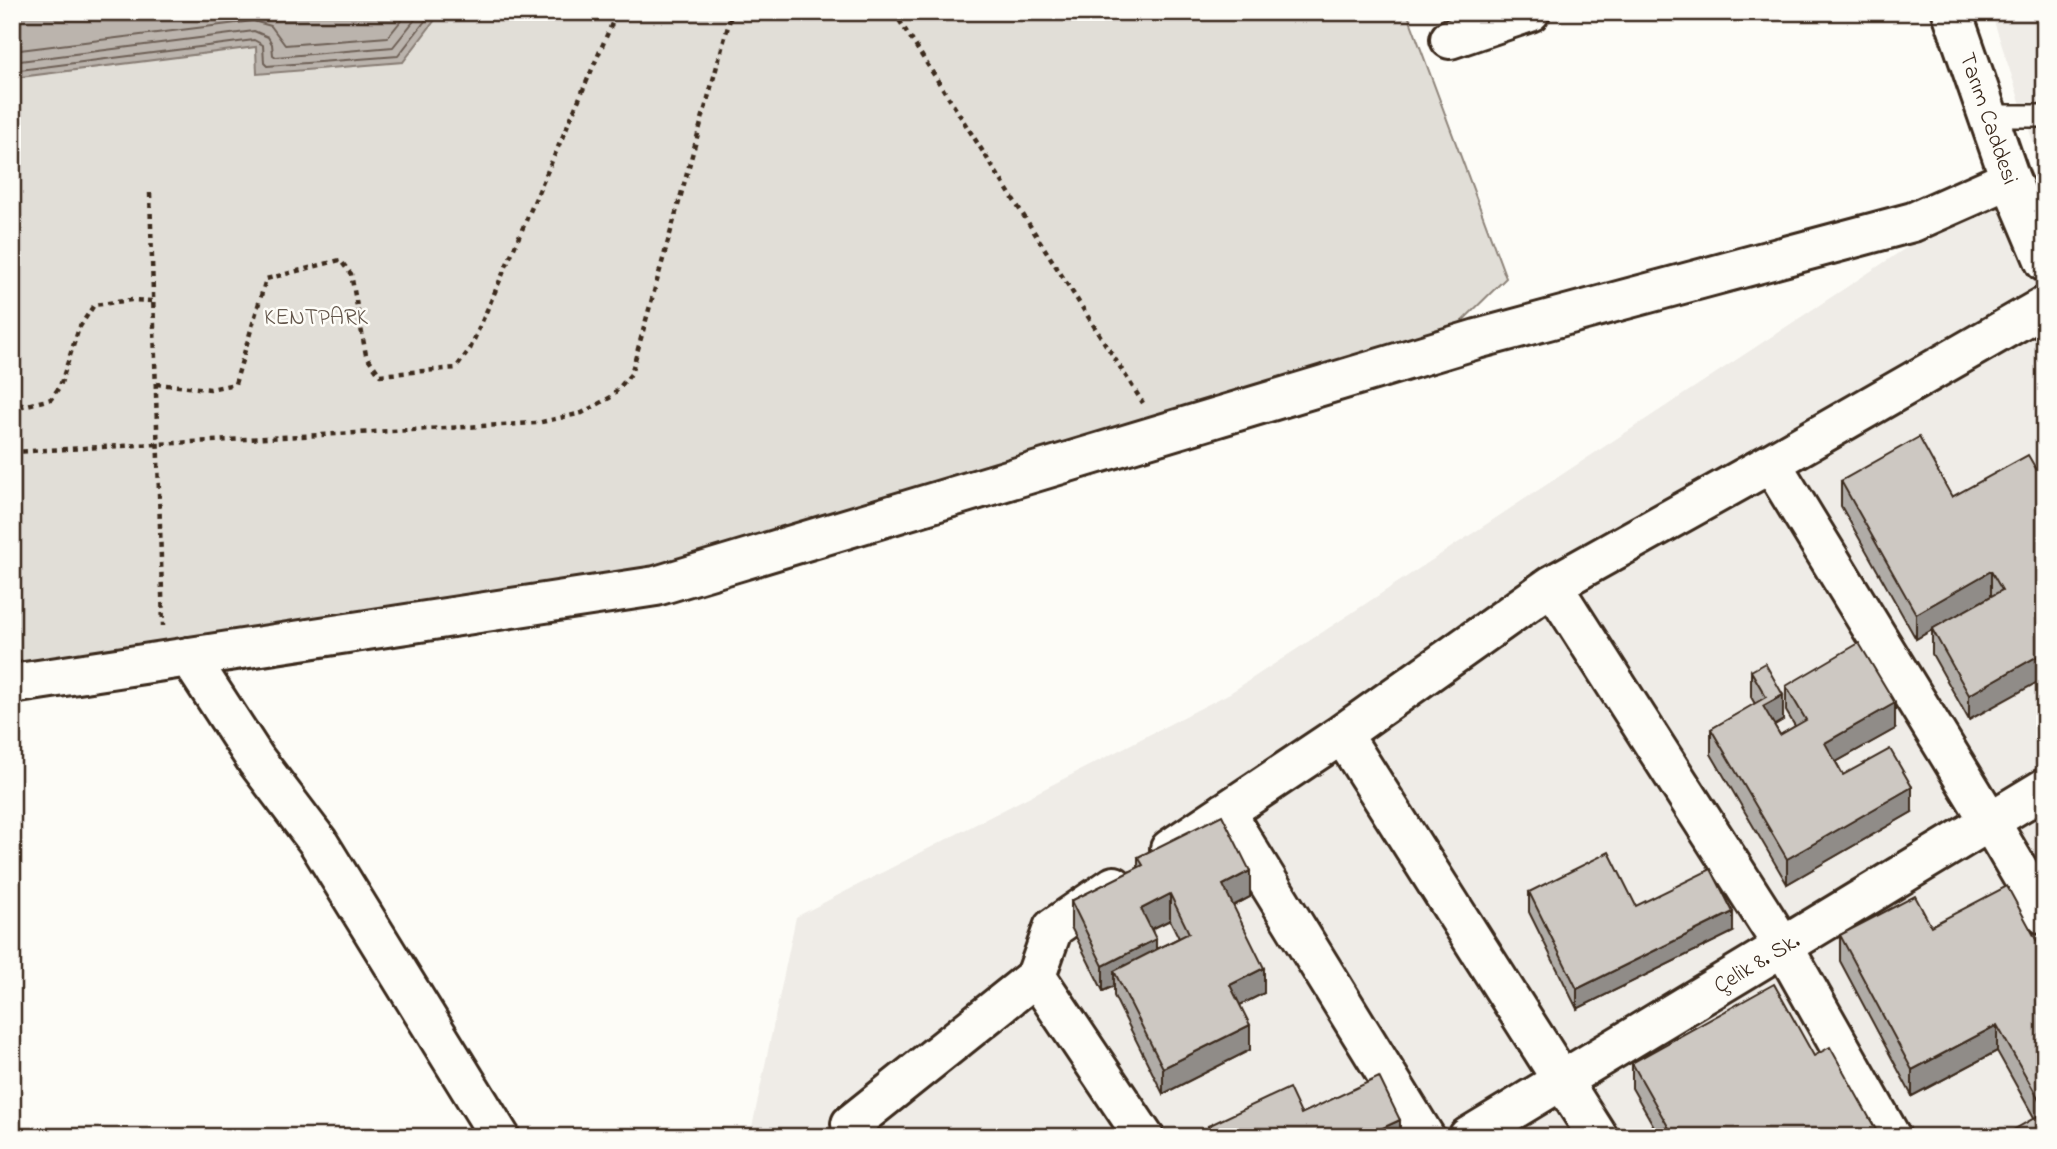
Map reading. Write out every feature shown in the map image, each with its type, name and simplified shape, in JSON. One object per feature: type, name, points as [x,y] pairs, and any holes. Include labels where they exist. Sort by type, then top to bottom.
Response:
[{"type":"street","points":[[1450,39],[1530,12]]},
{"type":"street","name":"Tarım Caddesi","points":[[1952,12],[2010,179],[2042,249]]},
{"type":"street","points":[[12,684],[656,586],[1477,339],[1913,222],[2010,179]]},
{"type":"street","points":[[859,1137],[851,1124],[1036,976],[1052,928],[1342,734],[1552,585],[2045,306]]},
{"type":"street","points":[[1770,463],[2045,915]]},
{"type":"street","points":[[1552,585],[1783,946],[1891,1137]]},
{"type":"street","points":[[177,659],[318,842],[500,1137]]},
{"type":"street","points":[[1342,734],[1598,1137]]},
{"type":"street","name":"Çelik 8. Sk.","points":[[1468,1137],[2045,788]]},
{"type":"street","points":[[1225,812],[1425,1137]]},
{"type":"street","points":[[1036,976],[1144,1137]]},
{"type":"lane","points":[[1989,116],[2045,116]]},
{"type":"path","points":[[156,384],[210,389],[235,384],[266,279],[341,260],[351,274],[366,355],[380,375],[456,368],[470,349],[617,12]]},
{"type":"path","points":[[12,452],[537,423],[582,413],[611,397],[631,374],[732,12]]},
{"type":"path","points":[[894,12],[1162,433]]},
{"type":"path","points":[[150,193],[158,444],[177,659]]},
{"type":"path","points":[[12,398],[23,406],[51,399],[60,386],[79,328],[94,305],[131,300],[153,301]]},
{"type":"shaded area","points":[[1991,12],[2045,12],[2045,1137],[750,1137],[796,917],[1230,693],[1950,219],[2044,176]]},
{"type":"green space","name":"KENTPARK","points":[[12,12],[1407,12],[1506,278],[1451,332],[609,582],[12,665]]},
{"type":"water","points":[[12,12],[441,12],[403,62],[257,74],[256,47],[12,78]]},
{"type":"building","points":[[1919,437],[1952,497],[2028,455],[2045,484],[2045,652],[1969,695],[1932,629],[2002,590],[1991,571],[1916,614],[1841,481]]},
{"type":"building","points":[[1859,643],[1895,703],[1825,743],[1843,775],[1890,749],[1912,787],[1787,859],[1711,729],[1766,697],[1751,671],[1765,663],[1783,695],[1763,706],[1780,735],[1806,720],[1786,686]]},
{"type":"building","points":[[1222,815],[1250,871],[1223,885],[1264,968],[1230,985],[1250,1025],[1163,1068],[1114,971],[1189,933],[1170,894],[1141,909],[1156,939],[1103,966],[1071,901],[1143,865],[1138,857]]},
{"type":"building","points":[[1609,852],[1636,906],[1711,869],[1733,912],[1577,989],[1529,892]]},
{"type":"building","points":[[2007,886],[2045,956],[2045,1110],[1997,1025],[1912,1070],[1840,935],[1915,896],[1931,926]]},
{"type":"building","points":[[1774,984],[1814,1056],[1830,1047],[1880,1137],[1674,1137],[1632,1063]]},
{"type":"building","points":[[1379,1077],[1400,1120],[1363,1137],[1213,1137],[1208,1126],[1289,1088],[1301,1114]]},
{"type":"building","points":[[2045,1112],[2045,1137],[2001,1137]]}]
